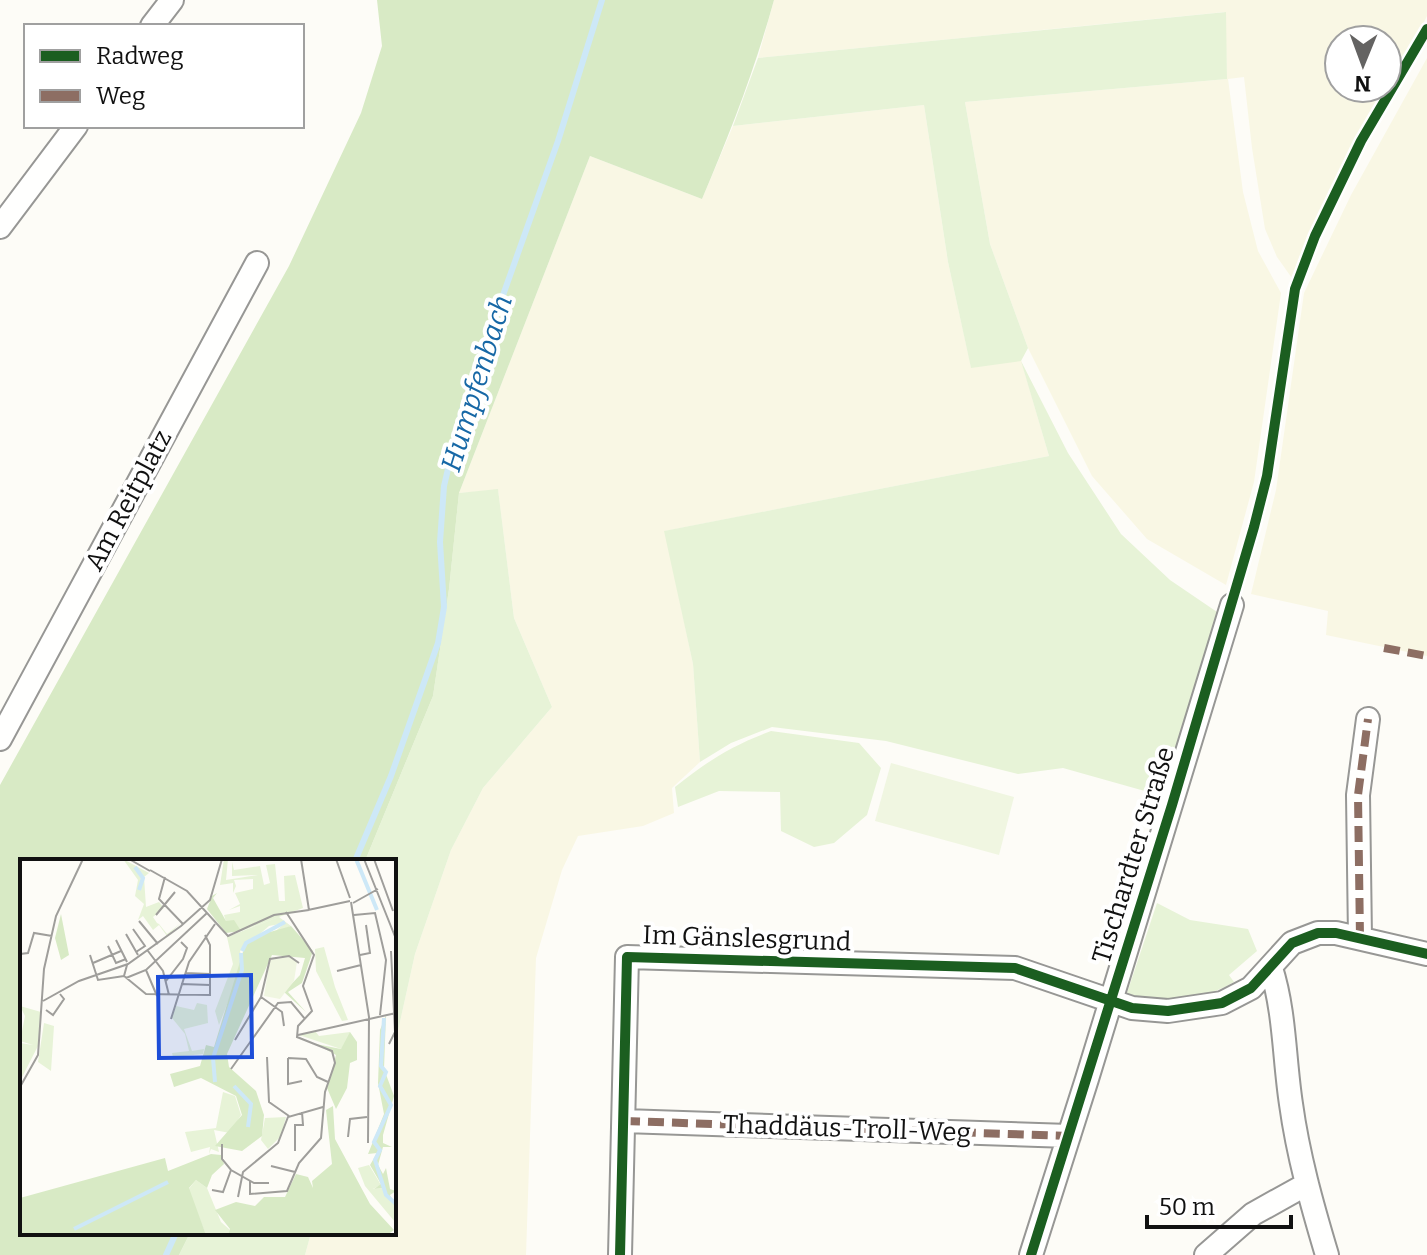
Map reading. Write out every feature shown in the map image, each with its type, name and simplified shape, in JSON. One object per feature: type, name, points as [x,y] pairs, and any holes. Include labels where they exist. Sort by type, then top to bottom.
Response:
[{"type":"street","points":[[154,24],[172,0]]},
{"type":"street","points":[[0,227],[74,128]]},
{"type":"street","name":"Am Reitplatz","points":[[0,739],[257,263]]},
{"type":"street","name":"Tischardter Straße","points":[[1031,1255],[1232,605]]},
{"type":"street","points":[[1360,938],[1358,795],[1368,719]]},
{"type":"street","points":[[1111,1000],[1132,1008],[1168,1011],[1222,1003],[1251,988],[1292,943],[1306,936],[1336,933],[1427,954]]},
{"type":"street","name":"Im Gänslesgrund","points":[[620,1255],[627,957],[1015,968],[1111,1000]]},
{"type":"street","points":[[1271,968],[1279,995],[1291,1104],[1307,1184],[1327,1255]]},
{"type":"street","name":"Thaddäus-Troll-Weg","points":[[624,1121],[1069,1136]]},
{"type":"street","points":[[1206,1255],[1253,1214],[1307,1184]]},
{"type":"shaded area","points":[[774,0],[1427,0],[1427,16],[1403,64],[1403,24],[1323,24],[1323,104],[1383,104],[1294,281],[1277,257],[1265,229],[1244,77],[1228,79],[1243,192],[1258,251],[1281,293],[1254,482],[1226,585],[1147,539],[1092,476],[1028,348],[990,244],[965,102],[1227,79],[1225,12],[758,58]]},
{"type":"shaded area","points":[[1427,58],[1427,656],[1326,635],[1328,611],[1251,594],[1276,490],[1304,293],[1351,195]]},
{"type":"shaded area","points":[[924,105],[948,262],[971,367],[1021,360],[1049,456],[665,531],[693,664],[700,762],[672,788],[674,813],[643,826],[578,836],[562,870],[536,958],[526,1255],[305,1255],[310,1235],[396,1235],[396,1040],[415,954],[451,850],[483,788],[552,707],[514,618],[498,490],[459,493],[590,156],[702,199],[733,126]]},
{"type":"green space","points":[[377,0],[774,0],[741,101],[702,199],[590,156],[459,493],[433,696],[366,859],[20,859],[20,1235],[189,1235],[179,1255],[0,1255],[0,785],[289,266],[361,113],[382,46]]},
{"type":"green space","points":[[1226,12],[1227,79],[965,102],[990,244],[1028,348],[1021,361],[971,368],[948,262],[924,105],[733,126],[758,58]]},
{"type":"green space","points":[[1021,361],[1068,453],[1121,534],[1170,580],[1220,614],[1166,797],[1063,768],[1018,774],[886,741],[772,727],[731,743],[700,762],[693,664],[664,531],[1049,456]]},
{"type":"green space","points":[[498,489],[514,618],[552,707],[483,788],[451,850],[415,954],[396,1040],[396,859],[366,859],[433,696],[459,493]]},
{"type":"green space","points":[[771,731],[859,743],[881,768],[867,815],[834,843],[814,847],[781,831],[780,792],[719,791],[678,807],[675,787],[721,754]]},
{"type":"green space","points":[[891,763],[1014,797],[999,855],[875,821]]},
{"type":"green space","points":[[1157,903],[1190,920],[1248,929],[1257,951],[1229,975],[1234,982],[1210,993],[1172,998],[1126,996]]},
{"type":"green space","points":[[189,1235],[310,1235],[305,1255],[179,1255]]},
{"type":"waterway","name":"Humpfenbach","points":[[356,859],[391,776],[438,643],[444,607],[440,542],[444,486],[462,410],[558,141],[602,0]]},
{"type":"waterway","name":"Humpfenbach","points":[[166,1255],[175,1235]]},
{"type":"marked path","points":[[1384,648],[1427,656]]},
{"type":"marked path","points":[[1360,938],[1358,795],[1368,719]]},
{"type":"marked path","points":[[624,1121],[1069,1136]]},
{"type":"cycle path","points":[[1031,1255],[1172,805],[1254,527],[1267,476],[1295,289],[1315,236],[1361,141],[1427,29]]},
{"type":"cycle path","points":[[620,1255],[627,957],[1015,968],[1132,1008],[1168,1011],[1222,1003],[1251,988],[1292,943],[1318,933],[1336,933],[1427,954]]}]
